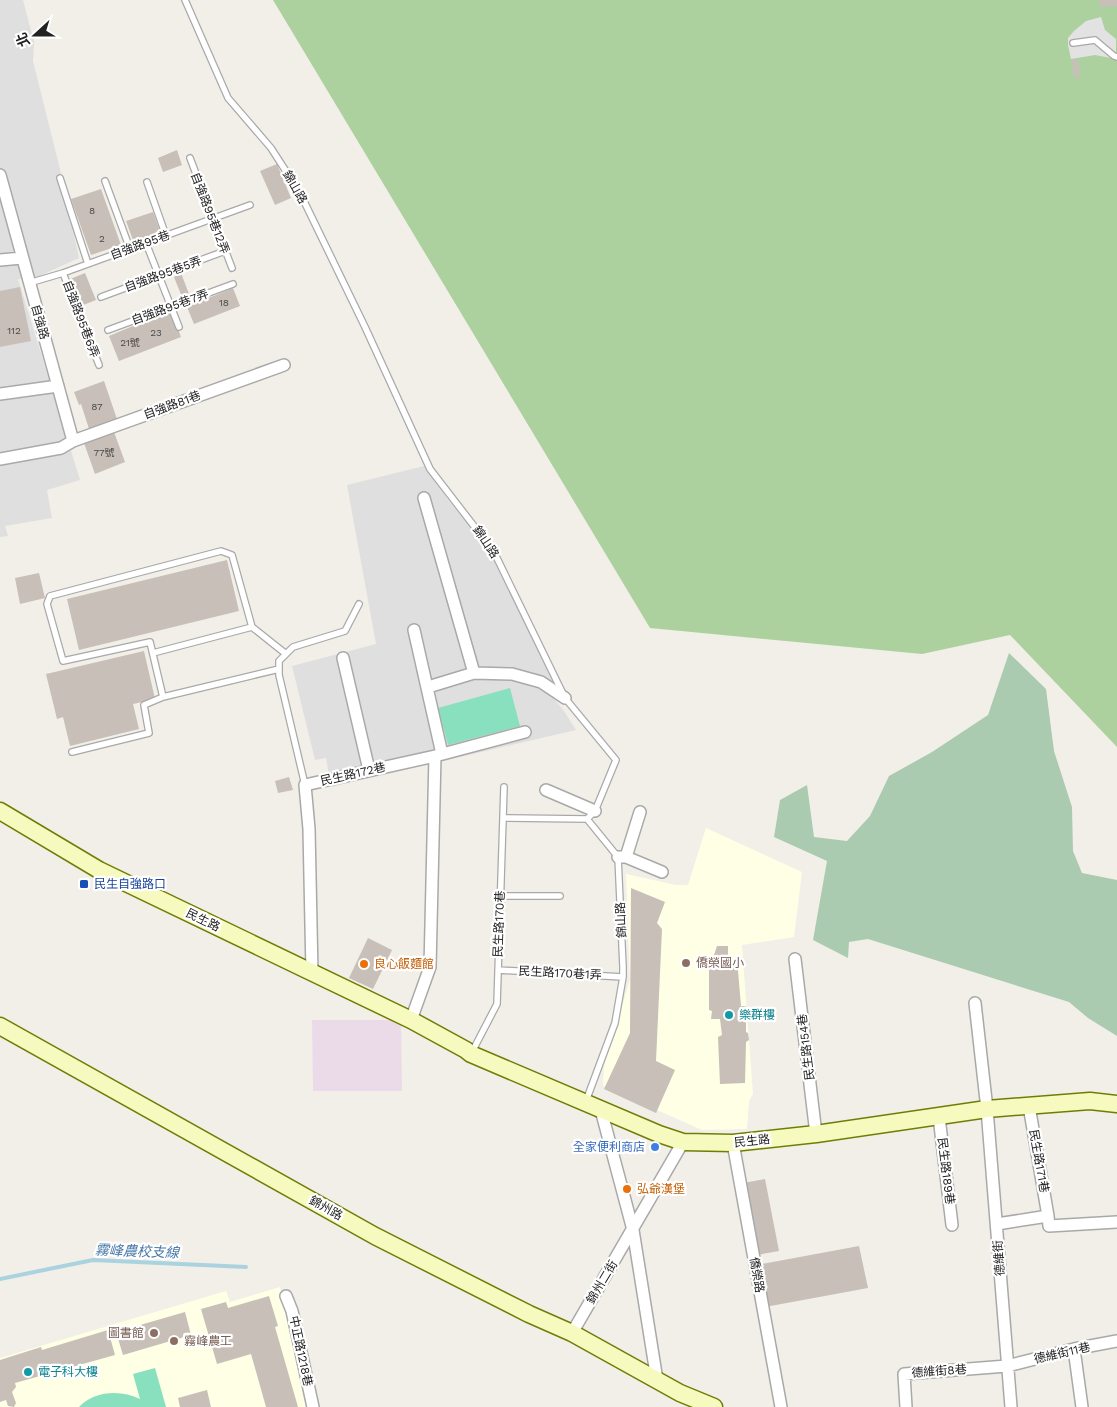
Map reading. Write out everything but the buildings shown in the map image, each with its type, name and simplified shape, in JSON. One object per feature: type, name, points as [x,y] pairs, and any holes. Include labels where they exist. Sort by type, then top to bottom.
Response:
[{"type":"street","name":"自強路","points":[[0,175],[73,441]]},
{"type":"street","points":[[0,260],[22,258]]},
{"type":"street","name":"自強路81巷","points":[[0,458],[62,448],[73,441],[284,365]]},
{"type":"street","points":[[0,394],[58,386]]},
{"type":"street","points":[[424,498],[474,673]]},
{"type":"street","points":[[411,1020],[430,967],[439,755],[428,687],[414,630]]},
{"type":"street","points":[[343,658],[369,770]]},
{"type":"street","points":[[428,687],[474,673],[512,674],[541,682],[565,698]]},
{"type":"street","name":"民生路172巷","points":[[312,973],[309,829],[306,785],[439,755],[525,732]]},
{"type":"street","points":[[546,790],[591,815]]},
{"type":"street","name":"民生路","points":[[0,811],[99,870],[411,1020],[471,1054],[601,1110],[683,1142],[733,1143],[816,1134],[987,1109],[1090,1101],[1117,1104]]},
{"type":"street","points":[[640,812],[622,857],[662,872]]},
{"type":"street","name":"民生路154巷","points":[[795,959],[816,1134]]},
{"type":"street","name":"德維街","points":[[975,1003],[987,1109],[1011,1407]]},
{"type":"street","name":"錦州路","points":[[0,1026],[374,1236],[529,1314],[572,1333],[656,1380],[682,1400],[714,1407]]},
{"type":"street","name":"民生路171巷","points":[[1030,1106],[1048,1216]]},
{"type":"street","points":[[601,1110],[632,1230],[656,1380]]},
{"type":"street","name":"民生路189巷","points":[[939,1117],[952,1225]]},
{"type":"street","points":[[632,1230],[683,1142]]},
{"type":"street","name":"僑榮路","points":[[733,1143],[782,1407]]},
{"type":"street","points":[[997,1224],[1048,1216],[1048,1226],[1117,1222]]},
{"type":"street","name":"錦州二街","points":[[572,1333],[632,1230]]},
{"type":"street","name":"中正路1218巷","points":[[286,1296],[292,1311],[313,1407]]},
{"type":"street","name":"德維街11巷","points":[[1007,1366],[1074,1349],[1117,1341]]},
{"type":"street","points":[[1074,1349],[1082,1407]]},
{"type":"street","name":"德維街8巷","points":[[906,1407],[904,1374],[1007,1366]]},
{"type":"lane","name":"錦山路","points":[[184,0],[228,98],[271,148],[300,193],[365,327],[430,469],[494,552],[565,698],[616,760],[591,815]]},
{"type":"lane","points":[[1073,43],[1095,40],[1117,57]]},
{"type":"lane","name":"自強路95巷12弄","points":[[190,158],[232,268]]},
{"type":"lane","points":[[60,178],[88,264]]},
{"type":"lane","points":[[105,180],[130,249]]},
{"type":"lane","points":[[147,182],[166,236]]},
{"type":"lane","name":"自強路95巷","points":[[29,283],[63,273],[250,205]]},
{"type":"lane","points":[[146,243],[179,327]]},
{"type":"lane","name":"自強路95巷5弄","points":[[101,297],[225,251]]},
{"type":"lane","name":"自強路95巷6弄","points":[[63,273],[99,365]]},
{"type":"lane","name":"自強路95巷7弄","points":[[108,330],[233,284]]},
{"type":"lane","points":[[163,697],[150,642],[63,661],[47,604],[50,596],[221,551],[232,555],[252,627],[286,654]]},
{"type":"lane","points":[[306,785],[279,675],[278,661],[292,647],[345,631],[358,604]]},
{"type":"lane","points":[[153,653],[252,627]]},
{"type":"lane","points":[[72,752],[150,733],[144,705],[163,697],[279,669]]},
{"type":"lane","name":"民生路170巷","points":[[471,1054],[496,1004],[504,787]]},
{"type":"lane","points":[[503,818],[591,815],[622,857]]},
{"type":"lane","name":"錦山路","points":[[585,1103],[614,1023],[623,977],[622,857]]},
{"type":"lane","points":[[500,896],[560,896]]},
{"type":"lane","name":"民生路170巷1弄","points":[[498,970],[623,977]]},
{"type":"shaded area","points":[[0,0],[23,0],[34,42],[33,61],[60,169],[79,258],[35,278],[18,279],[80,480],[47,490],[52,518],[5,526],[8,536],[0,537]]},
{"type":"shaded area","points":[[1101,17],[1105,30],[1116,39],[1116,59],[1095,55],[1071,59],[1068,38],[1086,21]]},
{"type":"shaded area","points":[[424,466],[448,500],[492,553],[552,680],[550,694],[576,730],[331,787],[326,758],[315,760],[292,666],[376,644],[347,485]]},
{"type":"shaded area","points":[[1009,653],[1046,689],[1054,751],[1072,807],[1073,851],[1082,873],[1117,880],[1117,1036],[1088,1018],[1069,1002],[868,939],[849,942],[848,958],[813,940],[827,861],[774,837],[780,800],[807,785],[814,837],[847,841],[870,816],[889,776],[932,752],[988,715]]},
{"type":"shaded area","name":"僑榮國小","points":[[706,828],[802,872],[794,937],[742,945],[753,1094],[749,1101],[747,1129],[702,1130],[603,1086],[604,1066],[630,980],[626,874],[676,885],[688,885]]},
{"type":"shaded area","points":[[312,1020],[401,1020],[402,1091],[313,1091]]},
{"type":"shaded area","name":"霧峰農工","points":[[280,1287],[306,1407],[0,1407],[0,1358],[226,1291],[230,1302]]},
{"type":"green space","points":[[273,0],[1117,0],[1117,747],[1010,635],[922,654],[650,628]]},
{"type":"green space","points":[[510,688],[520,726],[448,745],[438,708]]},
{"type":"green space","points":[[155,1368],[166,1407],[79,1407],[92,1398],[108,1393],[124,1394],[140,1399],[133,1374]]},
{"type":"waterway","name":"霧峰農校支線","points":[[0,1279],[93,1260],[246,1267]]},
{"type":"place","name":"民生自強路口","points":[[84,884]]},
{"type":"place","name":"僑榮國小","points":[[686,963]]},
{"type":"place","name":"良心飯麵館","points":[[364,964]]},
{"type":"place","name":"樂群樓","points":[[729,1015]]},
{"type":"place","name":"全家便利商店","points":[[655,1147]]},
{"type":"place","name":"弘爺漢堡","points":[[627,1189]]},
{"type":"place","name":"圖書館","points":[[154,1333]]},
{"type":"place","name":"霧峰農工","points":[[174,1341]]},
{"type":"place","name":"電子科大樓","points":[[28,1372]]}]
